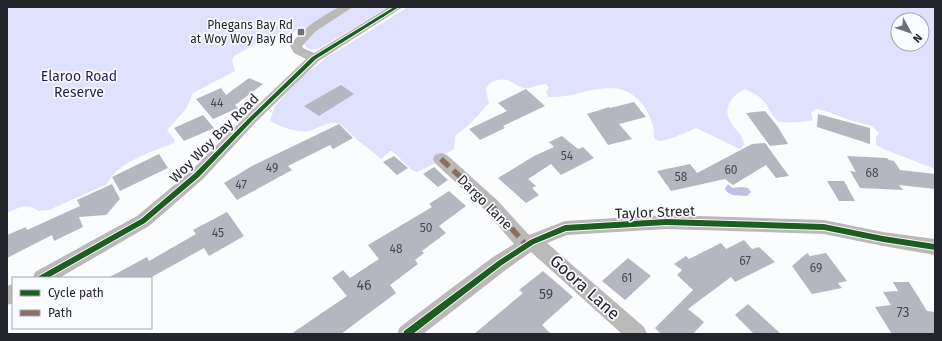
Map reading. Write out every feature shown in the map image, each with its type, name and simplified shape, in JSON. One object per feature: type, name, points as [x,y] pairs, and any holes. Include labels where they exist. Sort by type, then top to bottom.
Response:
[{"type":"street","points":[[314,58],[298,50],[296,46],[298,42],[306,33],[348,7]]},
{"type":"street","name":"Woy Woy Bay Road","points":[[44,277],[143,221],[197,175],[251,119],[314,58],[398,7]]},
{"type":"street","name":"Dargo Lane","points":[[441,159],[491,205],[529,244]]},
{"type":"street","name":"Taylor Street","points":[[407,334],[500,263],[529,244],[565,228],[669,222],[824,226],[883,239],[935,246]]},
{"type":"street","name":"Goora Lane","points":[[529,244],[551,257],[637,334]]},
{"type":"green space","name":"Elaroo Road Reserve","points":[[7,7],[345,7],[311,26],[256,44],[234,56],[232,61],[235,71],[193,93],[186,109],[167,130],[175,140],[174,143],[146,154],[127,164],[118,170],[107,184],[49,210],[38,211],[27,206],[7,213]]},
{"type":"green space","points":[[353,7],[389,7],[318,49],[310,49],[305,46],[304,44],[311,33]]},
{"type":"green space","points":[[408,7],[935,7],[935,169],[876,145],[876,137],[879,133],[872,126],[822,110],[816,109],[811,113],[813,120],[790,123],[777,121],[761,98],[744,89],[735,96],[729,104],[727,113],[734,127],[741,135],[744,145],[740,149],[696,128],[666,140],[657,140],[654,138],[652,121],[643,105],[633,95],[622,90],[610,88],[598,89],[561,97],[548,97],[546,91],[549,88],[546,84],[524,88],[507,80],[497,80],[487,87],[486,90],[489,103],[470,124],[455,136],[454,149],[442,156],[434,164],[417,172],[412,170],[392,151],[381,159],[339,124],[330,123],[312,130],[304,131],[282,127],[270,120],[275,106],[302,77],[326,58]]},
{"type":"shaded area","points":[[728,184],[732,188],[748,188],[751,192],[747,196],[731,194],[725,189]]},
{"type":"building","points":[[249,78],[263,84],[235,105],[238,108],[213,119],[196,99],[221,88],[226,95]]},
{"type":"building","points":[[341,85],[354,94],[319,116],[304,106]]},
{"type":"building","points":[[526,89],[545,106],[503,126],[505,128],[480,140],[469,129],[507,111],[498,103]]},
{"type":"building","points":[[634,102],[646,117],[619,124],[632,139],[608,145],[587,114],[609,107]]},
{"type":"building","points":[[765,111],[778,127],[788,144],[770,146],[746,113]]},
{"type":"building","points":[[818,114],[870,128],[870,144],[817,127]]},
{"type":"building","points":[[203,115],[214,128],[184,141],[174,128]]},
{"type":"building","points":[[339,124],[353,138],[333,149],[330,145],[288,166],[292,170],[237,200],[224,183],[252,166]]},
{"type":"building","points":[[562,136],[578,149],[583,147],[594,158],[561,175],[551,164],[528,179],[536,186],[532,188],[539,195],[526,203],[498,178],[534,156],[554,147],[549,142]]},
{"type":"building","points":[[765,143],[789,176],[776,178],[766,165],[733,185],[725,179],[671,191],[657,171],[690,164],[697,173],[752,144]]},
{"type":"building","points":[[159,154],[168,168],[120,191],[112,177]]},
{"type":"building","points":[[394,156],[408,168],[397,175],[383,162]]},
{"type":"building","points":[[847,156],[887,158],[894,161],[900,170],[935,174],[935,189],[899,185],[903,190],[860,188],[850,171],[856,172]]},
{"type":"building","points":[[434,167],[448,180],[438,187],[423,174]]},
{"type":"building","points":[[827,181],[844,181],[855,201],[839,201]]},
{"type":"building","points":[[112,184],[120,199],[106,215],[79,217],[83,227],[54,241],[52,235],[7,258],[7,235],[26,227],[27,230],[80,206],[77,200]]},
{"type":"building","points":[[449,191],[466,206],[439,226],[446,233],[422,251],[424,253],[415,260],[418,264],[390,285],[396,293],[341,334],[291,334],[347,296],[332,278],[343,270],[350,278],[379,259],[368,245],[432,207],[429,204]]},
{"type":"building","points":[[227,212],[244,236],[209,256],[204,248],[152,277],[110,277],[147,257],[149,261],[196,234],[193,230]]},
{"type":"building","points":[[744,240],[752,249],[759,247],[775,262],[735,282],[731,277],[688,309],[704,322],[693,334],[661,334],[655,328],[693,290],[677,275],[682,270],[674,264],[686,256],[689,259],[721,243],[726,249]]},
{"type":"building","points":[[807,253],[810,256],[826,253],[847,281],[838,283],[842,288],[812,294],[792,266]]},
{"type":"building","points":[[628,258],[651,276],[625,300],[602,281]]},
{"type":"building","points":[[543,271],[573,297],[542,325],[551,334],[474,334],[523,293],[519,290]]},
{"type":"building","points":[[893,282],[909,282],[927,311],[935,312],[935,334],[892,334],[875,307],[891,305],[883,292],[898,291]]},
{"type":"building","points":[[748,304],[781,334],[754,334],[735,315]]},
{"type":"marked path","points":[[441,159],[491,205],[527,246]]},
{"type":"cycle path","points":[[44,277],[143,221],[197,175],[251,119],[314,58],[397,7]]},
{"type":"cycle path","points":[[407,334],[500,263],[532,242],[565,228],[666,222],[824,227],[883,239],[935,247]]},
{"type":"place","name":"Phegans Bay Rd at Woy Woy Bay Rd","points":[[301,32]]}]
